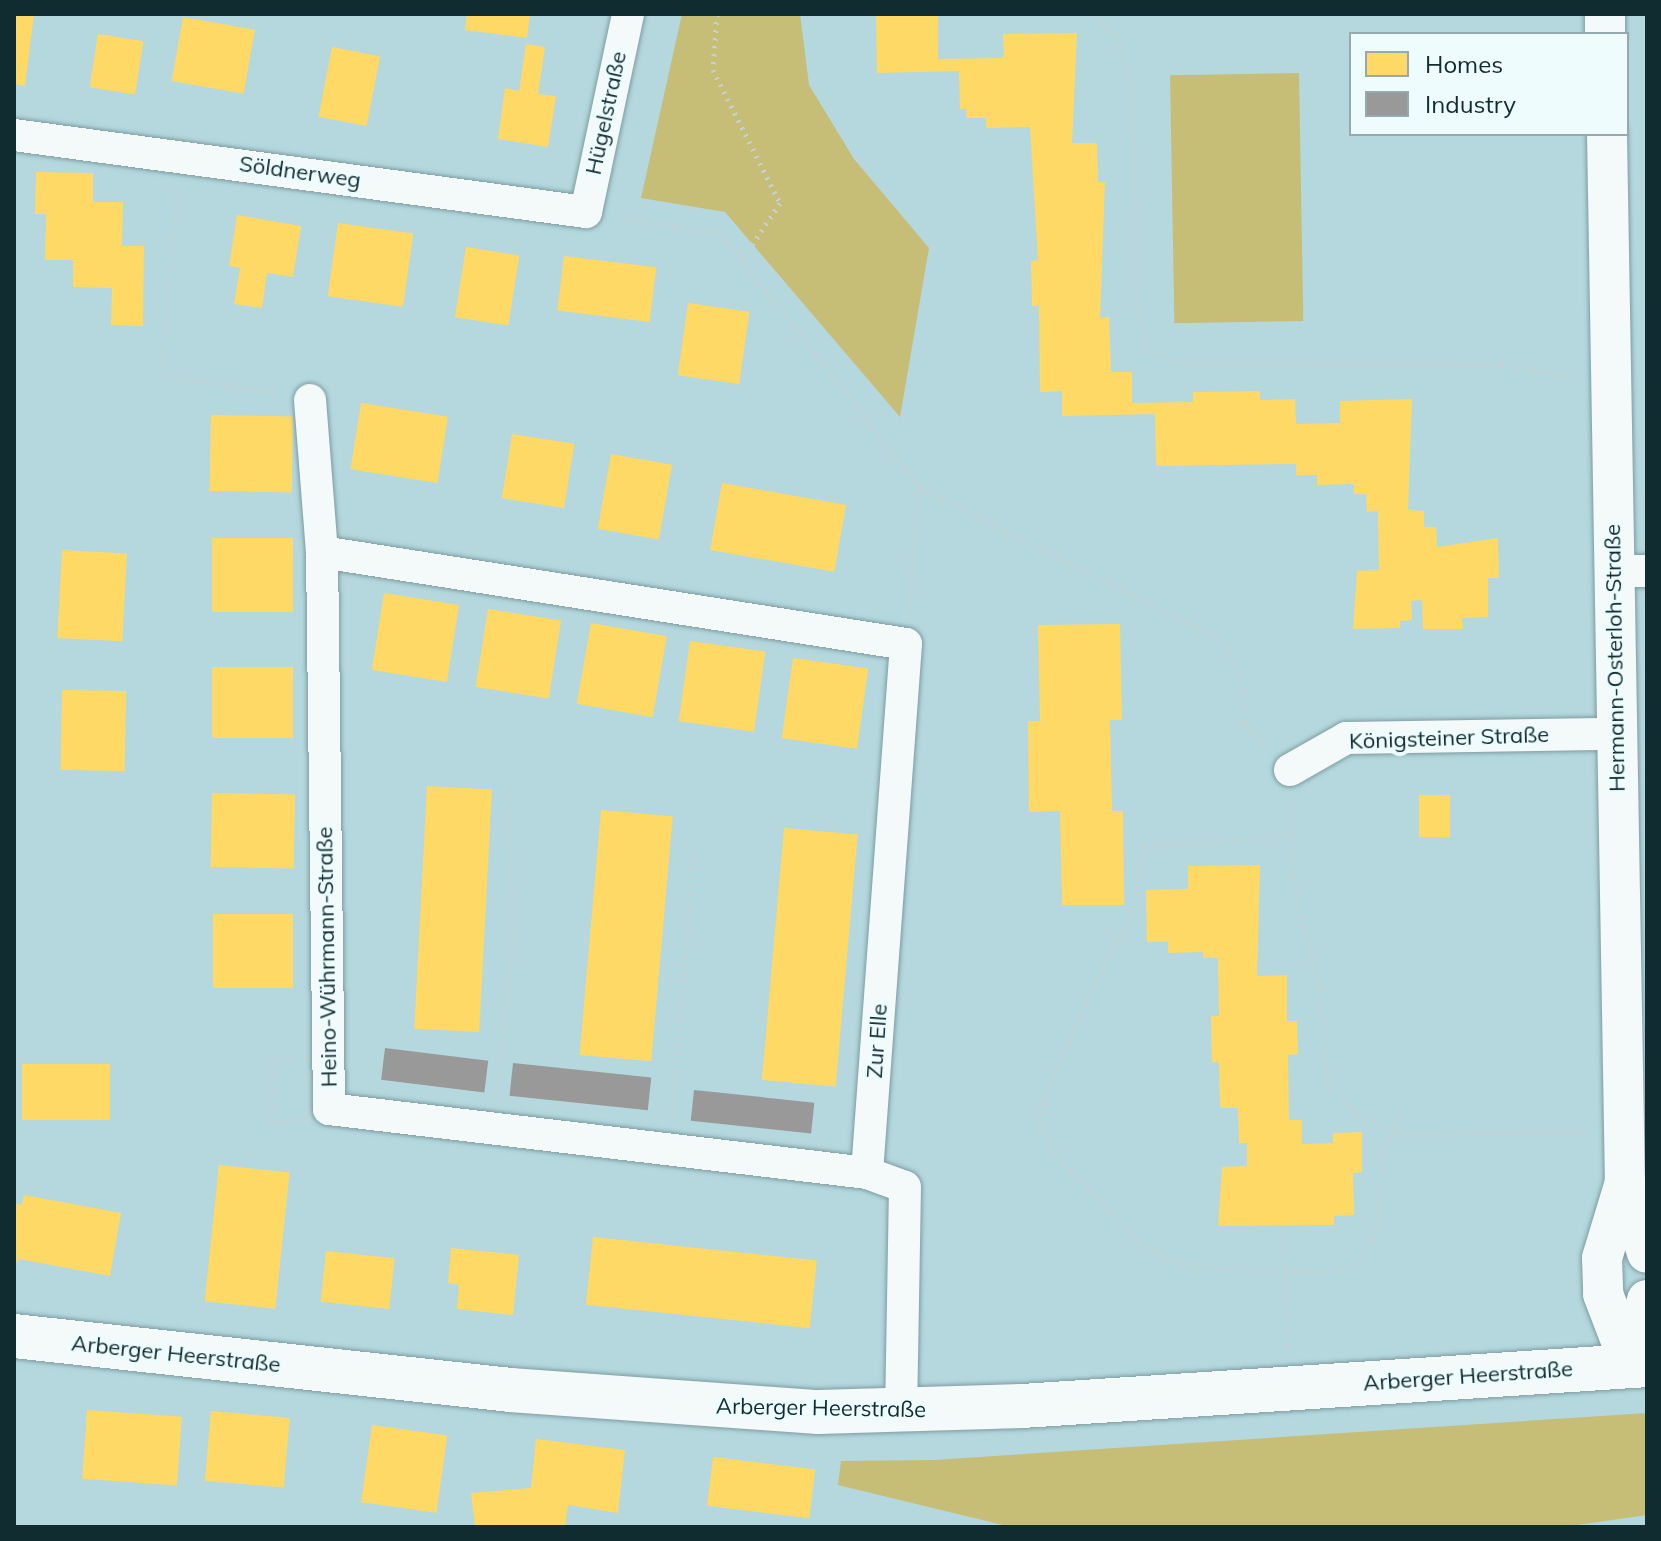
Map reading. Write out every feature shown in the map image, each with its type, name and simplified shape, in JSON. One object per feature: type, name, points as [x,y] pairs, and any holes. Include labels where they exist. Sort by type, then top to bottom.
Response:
[{"type":"main road","name":"Arberger Heerstraße","points":[[14,1336],[742,1410],[901,1411],[1639,1366]]},
{"type":"street","name":"Hügelstraße","points":[[586,212],[628,14]]},
{"type":"street","name":"Söldnerweg","points":[[14,135],[586,212]]},
{"type":"street","name":"Hermann-Osterloh-Straße","points":[[1607,136],[1611,384],[1631,571],[1615,734],[1625,1182],[1647,1253]]},
{"type":"street","name":"Heino-Wührmann-Straße","points":[[310,400],[322,552],[329,1109],[867,1173]]},
{"type":"street","points":[[322,552],[906,644]]},
{"type":"street","name":"Zur Elle","points":[[867,1173],[906,644]]},
{"type":"street","name":"Königsteiner Straße","points":[[1290,770],[1346,738],[1615,734]]},
{"type":"street","points":[[867,1173],[905,1187],[901,1411]]},
{"type":"street","name":"Hermann-Osterloh-Straße","points":[[1625,1182],[1602,1258],[1603,1294],[1639,1366]]},
{"type":"street","points":[[1639,1366],[1647,1300]]},
{"type":"path","points":[[717,14],[713,70],[780,203],[742,260]]},
{"type":"path","points":[[1096,14],[1117,37],[1133,90],[1137,305],[1147,351],[1177,362],[1502,364],[1611,384]]},
{"type":"path","points":[[180,155],[162,374],[310,400]]},
{"type":"path","points":[[586,212],[721,233],[920,487],[1219,638],[1241,672],[1244,723],[1290,770],[1292,877],[1320,987],[1327,1081],[1357,1114],[1393,1130],[1586,1131]]},
{"type":"path","points":[[906,644],[920,487]]},
{"type":"path","points":[[494,1129],[513,940],[508,790]]},
{"type":"path","points":[[1291,836],[1144,846],[1133,913],[1096,981],[1042,1103],[1039,1124],[1054,1151],[1128,1230],[1167,1259],[1205,1268],[1333,1272],[1361,1262],[1381,1210],[1382,1151],[1402,1112]]},
{"type":"path","points":[[670,1150],[694,850]]},
{"type":"path","points":[[1285,1225],[1287,1348]]},
{"type":"shaded area","points":[[682,14],[800,14],[809,85],[854,159],[929,248],[900,417],[725,212],[641,198]]},
{"type":"shaded area","points":[[1299,73],[1303,321],[1174,323],[1170,75]]},
{"type":"shaded area","points":[[1647,1413],[1647,1515],[1564,1527],[1011,1527],[838,1485],[841,1461],[934,1460]]},
{"type":"building: Homes","points":[[14,14],[34,14],[25,86],[14,84]]},
{"type":"building: Homes","points":[[467,14],[530,14],[527,38],[465,30]]},
{"type":"building: Homes","points":[[876,14],[938,14],[938,59],[1004,58],[1003,34],[1077,33],[1072,143],[1097,143],[1098,182],[1105,182],[1100,318],[1109,317],[1111,372],[1132,372],[1132,403],[1193,402],[1193,392],[1260,391],[1260,400],[1295,399],[1296,424],[1340,423],[1340,401],[1412,399],[1408,510],[1424,511],[1424,527],[1436,527],[1437,547],[1498,538],[1499,578],[1488,578],[1488,617],[1462,618],[1463,629],[1423,629],[1422,600],[1411,601],[1412,620],[1400,621],[1400,628],[1353,629],[1357,571],[1379,570],[1378,511],[1367,512],[1366,494],[1354,494],[1354,484],[1317,485],[1317,475],[1296,475],[1296,464],[1156,466],[1155,414],[1062,416],[1062,391],[1040,392],[1039,306],[1032,306],[1031,261],[1038,260],[1030,127],[986,128],[986,118],[966,118],[966,109],[960,109],[959,71],[877,73]]},
{"type":"building: Homes","points":[[183,17],[255,30],[244,94],[172,81]]},
{"type":"building: Homes","points":[[98,34],[143,41],[135,95],[90,87]]},
{"type":"building: Homes","points":[[526,44],[545,47],[538,94],[556,96],[548,147],[498,139],[505,88],[519,91]]},
{"type":"building: Homes","points":[[332,47],[380,56],[367,126],[318,117]]},
{"type":"building: Homes","points":[[36,172],[93,173],[93,202],[123,202],[122,246],[144,246],[143,326],[111,325],[112,288],[73,287],[73,260],[45,260],[46,214],[35,214]]},
{"type":"building: Homes","points":[[237,215],[301,226],[293,277],[267,273],[262,308],[234,304],[240,268],[229,266]]},
{"type":"building: Homes","points":[[338,223],[413,234],[403,307],[328,296]]},
{"type":"building: Homes","points":[[466,247],[519,255],[508,326],[455,317]]},
{"type":"building: Homes","points":[[564,256],[656,267],[650,322],[557,311]]},
{"type":"building: Homes","points":[[688,303],[749,312],[739,384],[678,375]]},
{"type":"building: Homes","points":[[361,403],[448,417],[437,483],[351,469]]},
{"type":"building: Homes","points":[[211,415],[293,416],[292,492],[210,491]]},
{"type":"building: Homes","points":[[512,434],[574,444],[564,508],[502,498]]},
{"type":"building: Homes","points":[[611,454],[672,465],[659,540],[598,529]]},
{"type":"building: Homes","points":[[722,483],[846,505],[834,572],[710,550]]},
{"type":"building: Homes","points":[[212,538],[293,538],[293,612],[212,612]]},
{"type":"building: Homes","points":[[62,550],[127,553],[122,641],[57,638]]},
{"type":"building: Homes","points":[[384,593],[459,605],[447,682],[372,670]]},
{"type":"building: Homes","points":[[488,609],[561,621],[549,699],[476,687]]},
{"type":"building: Homes","points":[[591,623],[667,636],[653,717],[577,704]]},
{"type":"building: Homes","points":[[1120,624],[1122,720],[1110,720],[1112,811],[1123,811],[1124,905],[1062,905],[1060,811],[1029,812],[1028,721],[1040,721],[1038,625]]},
{"type":"building: Homes","points":[[690,641],[765,652],[754,732],[679,721]]},
{"type":"building: Homes","points":[[793,658],[868,669],[857,749],[782,738]]},
{"type":"building: Homes","points":[[212,667],[293,667],[293,738],[212,738]]},
{"type":"building: Homes","points":[[62,690],[126,691],[125,771],[61,770]]},
{"type":"building: Homes","points":[[427,786],[492,789],[479,1032],[414,1029]]},
{"type":"building: Homes","points":[[212,793],[295,794],[294,868],[211,867]]},
{"type":"building: Homes","points":[[1419,795],[1450,795],[1450,837],[1419,837]]},
{"type":"building: Homes","points":[[601,810],[673,816],[651,1061],[580,1055]]},
{"type":"building: Homes","points":[[784,828],[858,834],[836,1086],[762,1080]]},
{"type":"building: Homes","points":[[1260,865],[1257,976],[1287,975],[1287,1021],[1297,1021],[1298,1054],[1288,1055],[1289,1120],[1302,1120],[1302,1144],[1333,1143],[1333,1133],[1362,1132],[1362,1172],[1353,1173],[1354,1215],[1334,1216],[1334,1225],[1218,1226],[1222,1167],[1247,1166],[1247,1143],[1239,1143],[1238,1108],[1220,1108],[1219,1062],[1212,1062],[1211,1016],[1219,1016],[1218,958],[1203,958],[1203,952],[1168,953],[1168,942],[1147,942],[1146,890],[1188,889],[1188,866]]},
{"type":"building: Homes","points":[[213,914],[293,914],[293,988],[213,988]]},
{"type":"building: Homes","points":[[22,1064],[110,1064],[110,1120],[22,1120]]},
{"type":"building: Homes","points":[[219,1165],[290,1172],[275,1309],[205,1301]]},
{"type":"building: Homes","points":[[24,1195],[121,1213],[110,1276],[19,1259],[14,1266],[14,1203],[22,1205]]},
{"type":"building: Homes","points":[[593,1237],[817,1261],[810,1328],[586,1305]]},
{"type":"building: Homes","points":[[451,1248],[519,1255],[513,1315],[457,1309],[459,1285],[448,1283]]},
{"type":"building: Homes","points":[[326,1251],[395,1258],[389,1309],[321,1302]]},
{"type":"building: Homes","points":[[87,1410],[182,1417],[177,1485],[82,1479]]},
{"type":"building: Homes","points":[[211,1411],[290,1418],[284,1488],[205,1481]]},
{"type":"building: Homes","points":[[372,1425],[447,1436],[436,1513],[361,1502]]},
{"type":"building: Homes","points":[[536,1439],[625,1450],[618,1513],[568,1505],[565,1527],[475,1527],[471,1493],[531,1488]]},
{"type":"building: Homes","points":[[713,1457],[815,1470],[809,1518],[707,1506]]},
{"type":"building: Industry","points":[[385,1048],[488,1061],[484,1092],[381,1080]]},
{"type":"building: Industry","points":[[513,1063],[651,1078],[648,1110],[510,1096]]},
{"type":"building: Industry","points":[[694,1090],[814,1103],[811,1133],[691,1121]]}]
